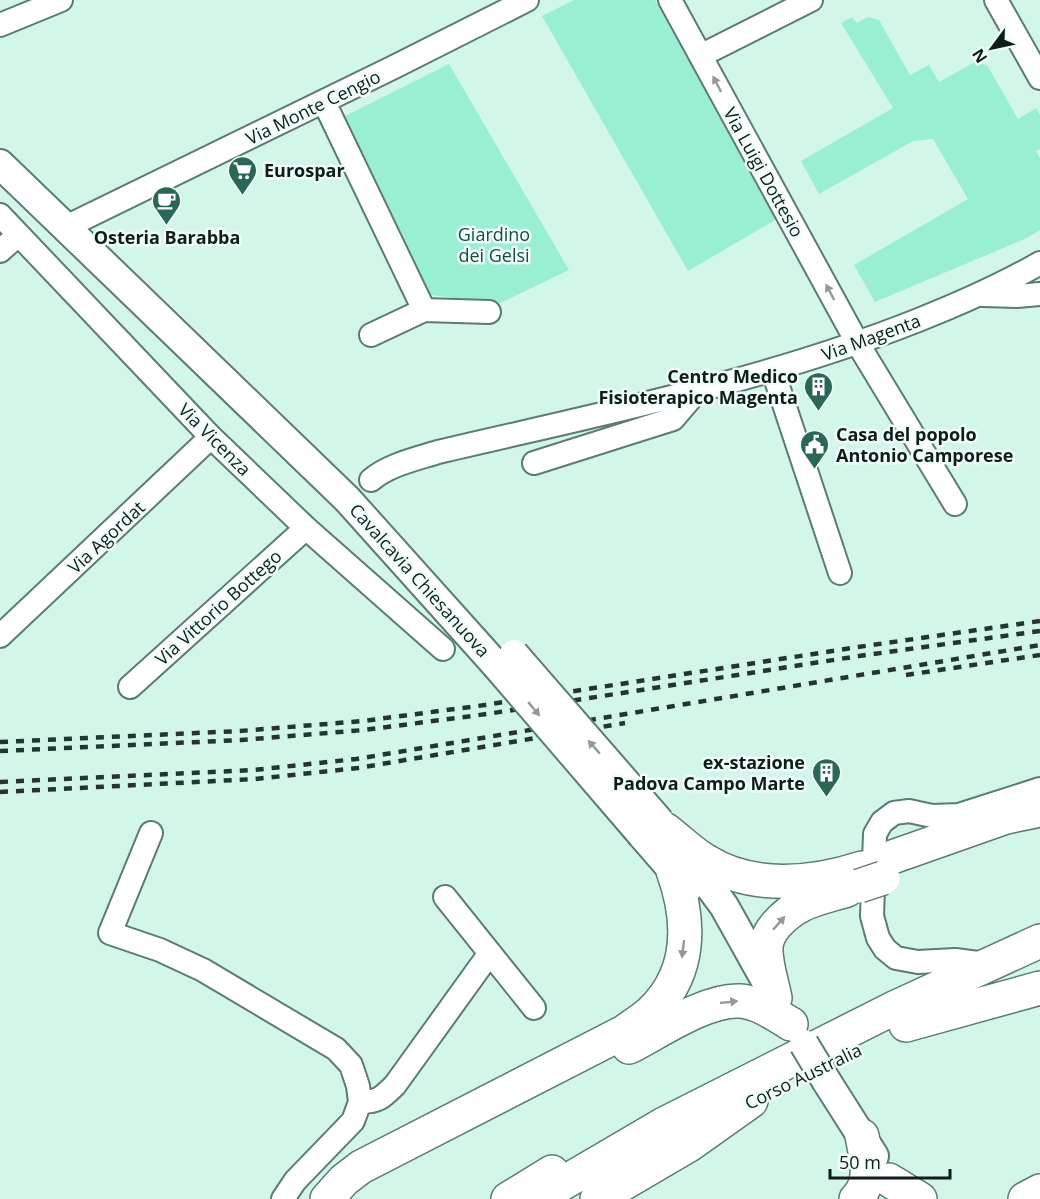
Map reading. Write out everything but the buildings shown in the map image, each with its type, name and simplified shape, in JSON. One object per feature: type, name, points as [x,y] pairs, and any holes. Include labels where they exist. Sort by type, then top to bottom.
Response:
[{"type":"highway","points":[[349,1199],[367,1180],[720,1002],[741,1001],[783,1010],[767,957],[766,944],[770,934],[796,906],[1006,818],[1040,810]]},
{"type":"highway","points":[[656,829],[706,862],[741,877],[770,881],[824,879],[871,873],[1040,826]]},
{"type":"highway","points":[[327,1199],[344,1180],[361,1167],[624,1032],[650,1013],[674,982],[683,956],[686,921],[681,894],[673,871]]},
{"type":"highway","points":[[988,964],[1019,936],[1040,926]]},
{"type":"highway","name":"Corso Australia","points":[[536,1199],[664,1124],[896,1007],[1040,941]]},
{"type":"highway","name":"Corso Australia","points":[[572,1199],[641,1158],[751,1101],[906,1025],[1040,964]]},
{"type":"highway","points":[[906,1025],[1040,988]]},
{"type":"highway","points":[[597,1199],[689,1145],[751,1101]]},
{"type":"highway","points":[[508,1199],[566,1164],[664,1124]]},
{"type":"highway","points":[[856,1199],[867,1181],[862,1136]]},
{"type":"highway","points":[[895,1189],[920,1199]]},
{"type":"highway","points":[[1024,1199],[1040,1191]]},
{"type":"main road","points":[[0,164],[66,227]]},
{"type":"main road","name":"Cavalcavia Chiesanuova","points":[[66,227],[347,499],[400,541],[449,588],[505,660],[724,906],[783,1010],[895,1189]]},
{"type":"main road","name":"Cavalcavia Chiesanuova","points":[[656,829],[673,871],[783,1010]]},
{"type":"street","points":[[0,25],[61,0]]},
{"type":"street","name":"Via Monte Cengio","points":[[66,227],[324,102],[527,0]]},
{"type":"street","name":"Via Luigi Dottesio","points":[[670,0],[858,344],[955,504]]},
{"type":"street","points":[[702,55],[811,0]]},
{"type":"street","points":[[996,0],[1040,78]]},
{"type":"street","points":[[324,102],[424,310]]},
{"type":"street","name":"Via Vicenza","points":[[0,215],[211,437],[306,528],[443,649]]},
{"type":"street","points":[[0,250],[18,236]]},
{"type":"street","name":"Via Magenta","points":[[371,480],[387,471],[438,452],[696,392],[858,344],[981,295],[1040,263]]},
{"type":"street","points":[[981,295],[1040,294]]},
{"type":"street","points":[[371,335],[424,310],[489,312]]},
{"type":"street","points":[[773,371],[840,573]]},
{"type":"street","points":[[534,463],[673,419],[696,392]]},
{"type":"street","name":"Via Agordat","points":[[0,636],[211,437]]},
{"type":"street","name":"Via Vittorio Bottego","points":[[130,687],[306,528]]},
{"type":"street","points":[[988,964],[955,960],[918,962],[896,958],[885,949],[878,938],[872,916],[875,834],[882,822],[894,813],[909,811],[932,816],[959,815],[1040,789]]},
{"type":"street","points":[[151,833],[110,933],[160,950],[203,970],[336,1049],[351,1065],[358,1086],[360,1102],[353,1121],[295,1181],[283,1199]]},
{"type":"street","points":[[445,897],[534,1008]]},
{"type":"street","points":[[360,1102],[374,1102],[395,1085],[490,953]]},
{"type":"green space","points":[[574,0],[655,0],[777,219],[688,271],[542,16]]},
{"type":"green space","points":[[852,17],[857,23],[868,17],[879,20],[910,75],[929,65],[939,82],[975,62],[987,65],[1018,119],[1036,108],[1040,115],[1040,149],[1036,151],[1040,158],[1040,230],[1027,238],[875,302],[854,265],[968,199],[933,139],[913,141],[819,194],[801,161],[893,108],[841,23]]},
{"type":"green space","name":"Giardino dei Gelsi","points":[[449,64],[569,270],[500,303],[431,295],[345,116]]},
{"type":"railway","points":[[0,742],[240,731],[363,721],[485,705],[1040,621]]},
{"type":"railway","points":[[0,751],[241,740],[364,730],[487,714],[859,656],[1040,631]]},
{"type":"railway","points":[[0,782],[254,770],[356,759],[1040,645]]},
{"type":"railway","points":[[906,675],[1040,655]]},
{"type":"railway","points":[[0,792],[255,779],[358,768],[625,723]]},
{"type":"place","name":"Eurospar","points":[[243,196]]},
{"type":"place","name":"Osteria Barabba","points":[[167,226]]},
{"type":"place","name":"Centro Medico Fisioterapico Magenta","points":[[819,412]]},
{"type":"place","name":"Casa del popolo Antonio Camporese","points":[[815,470]]},
{"type":"place","name":"ex-stazione Padova Campo Marte","points":[[826,798]]}]
